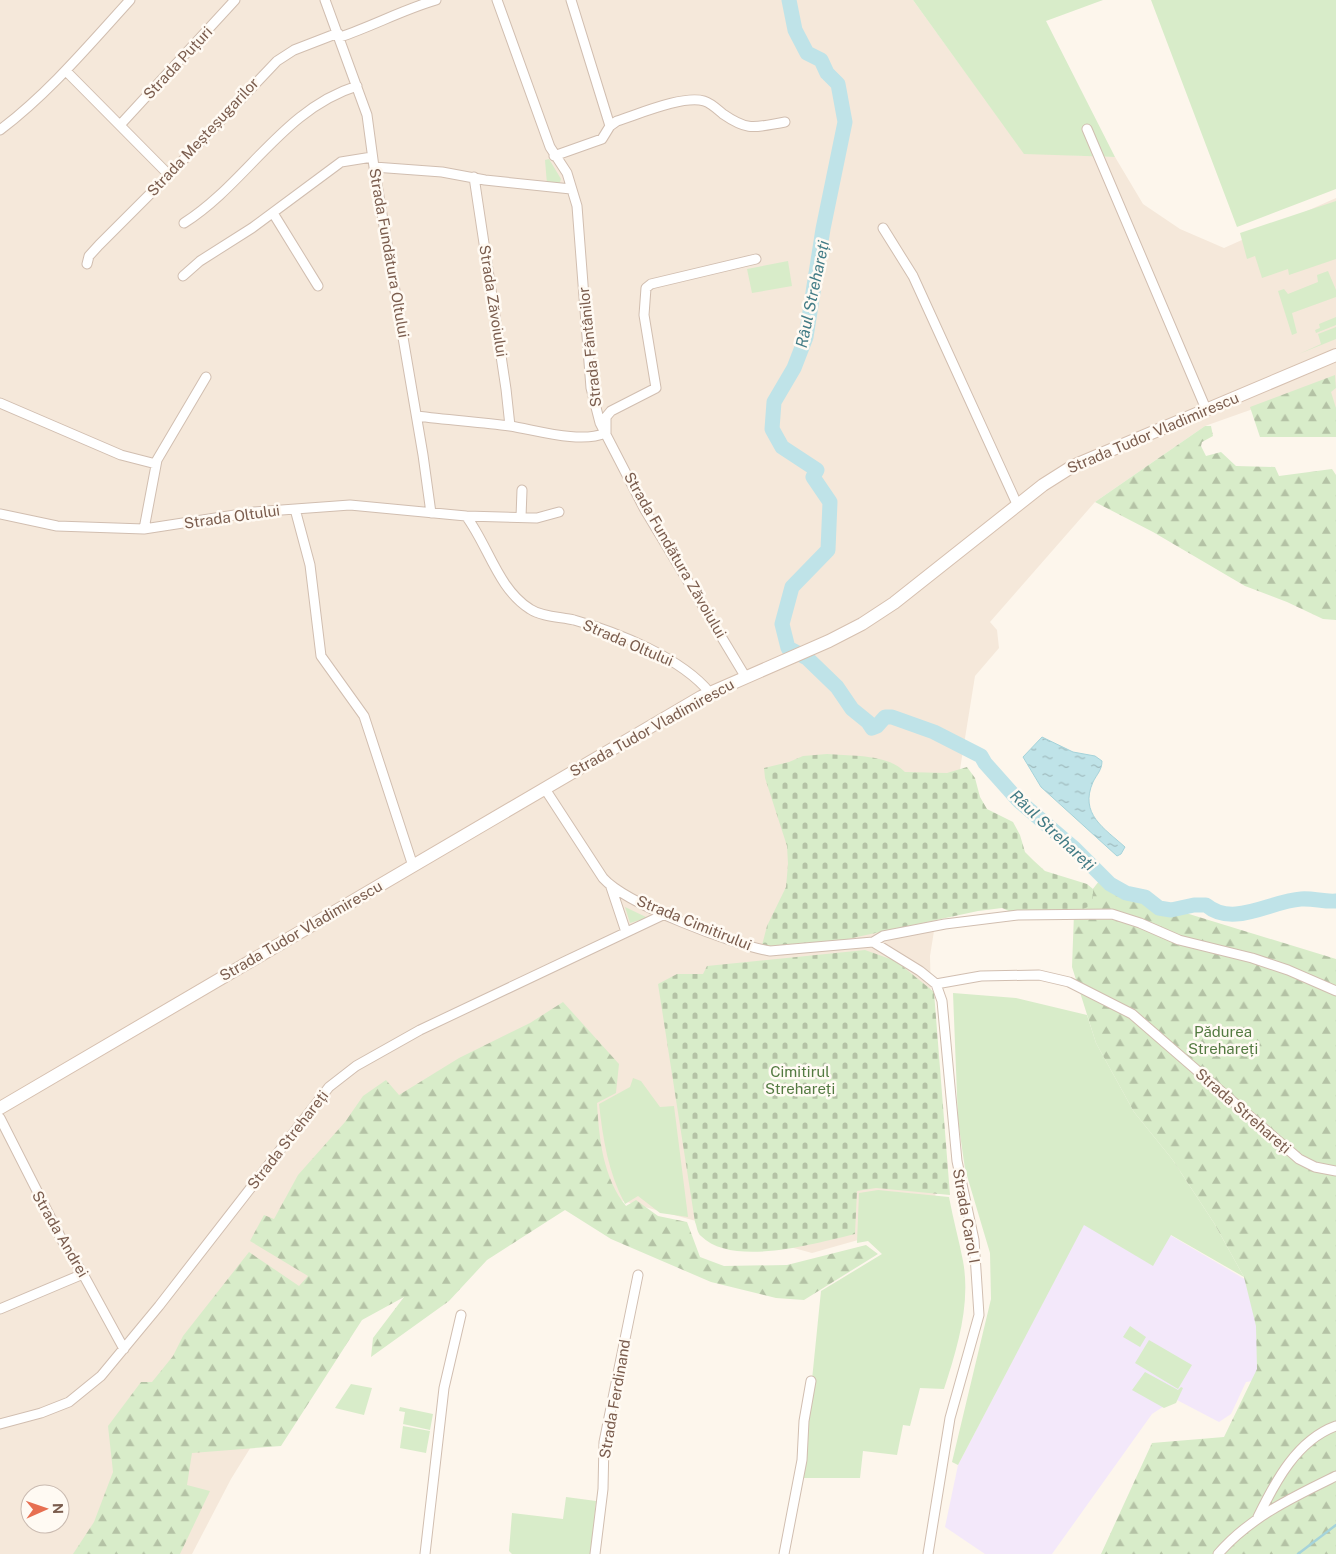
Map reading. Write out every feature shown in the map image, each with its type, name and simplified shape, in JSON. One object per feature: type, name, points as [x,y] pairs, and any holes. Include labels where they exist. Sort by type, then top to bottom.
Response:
[{"type":"main road","name":"Strada Tudor Vladimirescu","points":[[0,1108],[710,693],[745,676],[829,641],[862,624],[894,603],[1018,504],[1072,466],[1336,356]]},
{"type":"street","points":[[0,130],[22,113],[66,71],[130,0]]},
{"type":"street","name":"Strada Puțuri","points":[[120,125],[235,0]]},
{"type":"street","name":"Strada Fundătura Oltului","points":[[325,0],[367,115],[372,157],[417,416],[431,513]]},
{"type":"street","name":"Strada Meșteșugarilor","points":[[87,264],[89,256],[99,245],[169,175],[277,61],[294,50],[370,27],[412,7],[436,0]]},
{"type":"street","name":"Strada Fântânilor","points":[[497,0],[554,156],[567,173],[577,206],[591,388],[600,423],[606,433]]},
{"type":"street","points":[[571,0],[610,126]]},
{"type":"street","points":[[66,71],[144,152],[169,175]]},
{"type":"street","points":[[184,223],[220,195],[280,134],[317,104],[330,96],[357,86]]},
{"type":"street","points":[[554,156],[602,139],[610,126],[617,121],[686,101],[703,101],[710,104],[740,126],[749,127],[785,122]]},
{"type":"street","points":[[1087,129],[1206,409]]},
{"type":"street","points":[[183,276],[200,261],[273,213],[341,162],[372,157]]},
{"type":"street","points":[[374,167],[442,172],[571,189]]},
{"type":"street","name":"Strada Zăvoiului","points":[[474,177],[510,426]]},
{"type":"street","points":[[273,213],[318,286]]},
{"type":"street","points":[[883,228],[914,276],[1018,504]]},
{"type":"street","points":[[417,416],[510,426],[577,437],[593,437],[606,433],[606,417],[611,411],[656,388],[644,315],[646,288],[651,284],[756,258]]},
{"type":"street","points":[[144,529],[156,464],[206,377]]},
{"type":"street","points":[[0,403],[121,455],[156,464]]},
{"type":"street","name":"Strada Fundătura Zăvoiului","points":[[606,433],[645,510],[745,676]]},
{"type":"street","points":[[521,517],[522,490]]},
{"type":"street","name":"Strada Oltului","points":[[0,514],[56,526],[144,529],[254,512],[350,505],[466,516],[537,518],[559,512]]},
{"type":"street","points":[[295,509],[310,565],[321,656],[364,716],[413,866]]},
{"type":"street","name":"Strada Oltului","points":[[466,516],[484,542],[508,587],[530,609],[598,628],[658,653],[693,674],[710,693]]},
{"type":"street","name":"Strada Cimitirului","points":[[545,789],[611,888],[626,932]]},
{"type":"street","name":"Strada Cimitirului","points":[[611,888],[665,914],[741,944],[770,951],[873,942],[883,936],[945,924],[1018,915],[1112,914],[1140,923],[1179,940],[1252,958],[1288,970],[1336,991]]},
{"type":"street","name":"Strada Strehareți","points":[[0,1424],[41,1413],[69,1402],[101,1376],[329,1087],[356,1066],[420,1030],[665,914]]},
{"type":"street","points":[[873,942],[920,971],[936,984]]},
{"type":"street","name":"Strada Strehareți","points":[[936,984],[981,976],[1039,975],[1069,982],[1095,994],[1132,1014],[1246,1116],[1299,1159],[1315,1168],[1336,1171]]},
{"type":"street","name":"Strada Carol I","points":[[928,1554],[950,1418],[979,1315],[974,1240],[957,1161],[942,1001],[936,984]]},
{"type":"street","name":"Strada Andrei","points":[[0,1118],[63,1242],[83,1274],[124,1349]]},
{"type":"street","points":[[0,1309],[83,1274]]},
{"type":"street","name":"Strada Ferdinand","points":[[595,1554],[603,1489],[604,1442],[638,1275]]},
{"type":"street","points":[[425,1554],[444,1388],[461,1315]]},
{"type":"street","points":[[784,1554],[802,1460],[804,1421],[811,1381]]},
{"type":"street","points":[[1258,1518],[1284,1470],[1305,1445],[1324,1431],[1336,1426]]},
{"type":"street","points":[[1218,1554],[1230,1540],[1258,1518],[1336,1476]]},
{"type":"shaded area","points":[[0,0],[913,0],[1024,153],[1115,157],[1143,204],[1180,229],[1224,248],[1336,198],[1336,423],[1273,402],[1205,426],[1095,502],[990,622],[997,630],[999,648],[975,676],[930,956],[936,1218],[812,1253],[507,1169],[371,1298],[262,1429],[231,1479],[192,1554],[0,1554]]},
{"type":"shaded area","points":[[1084,1224],[1152,1265],[1170,1235],[1336,1333],[1281,1377],[1246,1382],[1231,1414],[1219,1422],[1175,1399],[1152,1414],[1052,1554],[985,1554],[945,1527],[958,1465]]},
{"type":"green space","points":[[913,0],[1103,0],[1046,21],[1115,157],[1024,154]]},
{"type":"green space","points":[[1151,0],[1336,0],[1336,189],[1237,227]]},
{"type":"green space","points":[[549,159],[561,179],[559,185],[547,184],[545,160]]},
{"type":"green space","points":[[1336,201],[1336,259],[1289,275],[1288,269],[1262,278],[1255,256],[1247,259],[1240,233]]},
{"type":"green space","points":[[788,261],[792,286],[752,293],[747,269]]},
{"type":"green space","points":[[1328,271],[1336,290],[1336,297],[1292,313],[1297,333],[1292,335],[1278,291],[1284,289],[1288,294],[1318,282],[1317,275]]},
{"type":"green space","points":[[1336,317],[1336,325],[1316,333],[1315,330],[1320,328],[1319,324]]},
{"type":"green space","points":[[1336,327],[1336,339],[1299,354],[1321,344],[1318,334]]},
{"type":"green space","points":[[1335,375],[1336,388],[1331,392],[1336,408],[1336,437],[1260,437],[1250,407]]},
{"type":"green space","points":[[1205,426],[1211,426],[1213,436],[1202,442],[1201,446],[1206,456],[1221,452],[1236,466],[1275,467],[1279,476],[1332,469],[1336,475],[1336,620],[1323,619],[1287,602],[1245,586],[1153,532],[1095,502]]},
{"type":"green space","points":[[827,754],[879,759],[898,766],[905,772],[947,773],[967,767],[975,778],[980,797],[987,809],[1013,822],[1020,835],[1025,852],[1045,871],[1087,884],[1093,889],[1093,905],[1070,914],[1018,915],[1002,908],[978,911],[815,946],[761,949],[767,926],[786,887],[788,864],[787,846],[765,778],[764,768],[789,762],[803,756]]},
{"type":"green space","name":"Pădurea Strehareți","points":[[1103,876],[1150,902],[1336,959],[1336,1554],[1101,1554],[1152,1443],[1224,1437],[1257,1369],[1256,1326],[1244,1277],[1214,1223],[1172,1159],[1134,1112],[1096,1043],[1072,967],[1074,913]]},
{"type":"green space","points":[[625,907],[646,917],[646,918],[630,923]]},
{"type":"green space","name":"Cimitirul Strehareți","points":[[865,950],[896,961],[934,992],[950,1195],[876,1188],[857,1191],[855,1234],[798,1247],[754,1252],[733,1250],[715,1245],[700,1235],[695,1222],[658,984],[677,974],[703,974],[707,966]]},
{"type":"green space","points":[[953,993],[1016,998],[1087,1015],[1096,1043],[1134,1112],[1172,1159],[1214,1223],[1244,1277],[1171,1235],[1153,1266],[1084,1225],[958,1465],[952,1462],[991,1299],[990,1253],[965,1169],[958,1120]]},
{"type":"green space","points":[[563,1002],[619,1064],[616,1093],[597,1103],[601,1144],[607,1170],[618,1195],[626,1206],[636,1200],[658,1216],[687,1222],[700,1257],[724,1266],[787,1265],[866,1245],[878,1254],[804,1300],[776,1298],[711,1282],[611,1239],[565,1210],[487,1260],[449,1301],[371,1357],[373,1338],[404,1297],[362,1320],[281,1446],[192,1453],[187,1485],[210,1491],[180,1554],[73,1554],[94,1522],[113,1472],[108,1426],[141,1382],[152,1382],[173,1356],[183,1336],[249,1252],[299,1286],[308,1276],[250,1241],[264,1215],[274,1219],[298,1175],[345,1122],[363,1096],[386,1080],[399,1095],[459,1058],[530,1023]]},
{"type":"green space","points":[[633,1078],[641,1081],[660,1107],[674,1106],[688,1217],[660,1213],[638,1196],[625,1204],[614,1180],[605,1143],[599,1104],[630,1087]]},
{"type":"green space","points":[[878,1190],[949,1197],[965,1277],[964,1310],[954,1358],[944,1389],[920,1388],[910,1426],[903,1425],[897,1455],[863,1451],[860,1478],[802,1478],[821,1291],[882,1254],[868,1241],[857,1243],[859,1193]]},
{"type":"green space","points":[[1130,1326],[1146,1337],[1140,1347],[1123,1337]]},
{"type":"green space","points":[[1149,1340],[1192,1365],[1178,1389],[1135,1363]]},
{"type":"green space","points":[[1145,1372],[1178,1390],[1181,1387],[1183,1388],[1176,1403],[1164,1408],[1132,1390]]},
{"type":"green space","points":[[351,1384],[372,1388],[364,1415],[335,1408]]},
{"type":"green space","points":[[400,1407],[433,1414],[430,1430],[403,1424],[405,1412],[399,1411]]},
{"type":"green space","points":[[403,1426],[430,1431],[426,1453],[400,1448]]},
{"type":"green space","points":[[566,1497],[596,1501],[591,1554],[512,1554],[509,1551],[512,1513],[563,1519]]},
{"type":"water","points":[[1042,737],[1073,752],[1095,756],[1102,761],[1089,793],[1089,803],[1091,812],[1102,827],[1125,847],[1121,854],[1117,856],[1041,787],[1023,757]]},
{"type":"waterway","name":"Râul Strehareți","points":[[789,0],[795,30],[807,53],[821,60],[827,73],[838,84],[845,122],[823,229],[806,337],[794,368],[774,402],[772,429],[782,447],[817,470],[813,477],[830,502],[828,550],[792,587],[782,624],[788,648],[807,658],[837,687],[852,709],[868,722],[872,728],[877,726],[885,717],[892,717],[934,732],[981,756],[1019,801],[1075,849],[1110,884],[1126,893],[1145,897],[1159,908],[1171,910],[1194,905],[1206,905],[1228,914],[1240,914],[1301,899],[1336,901]]},
{"type":"waterway","points":[[1298,1554],[1336,1525]]}]
